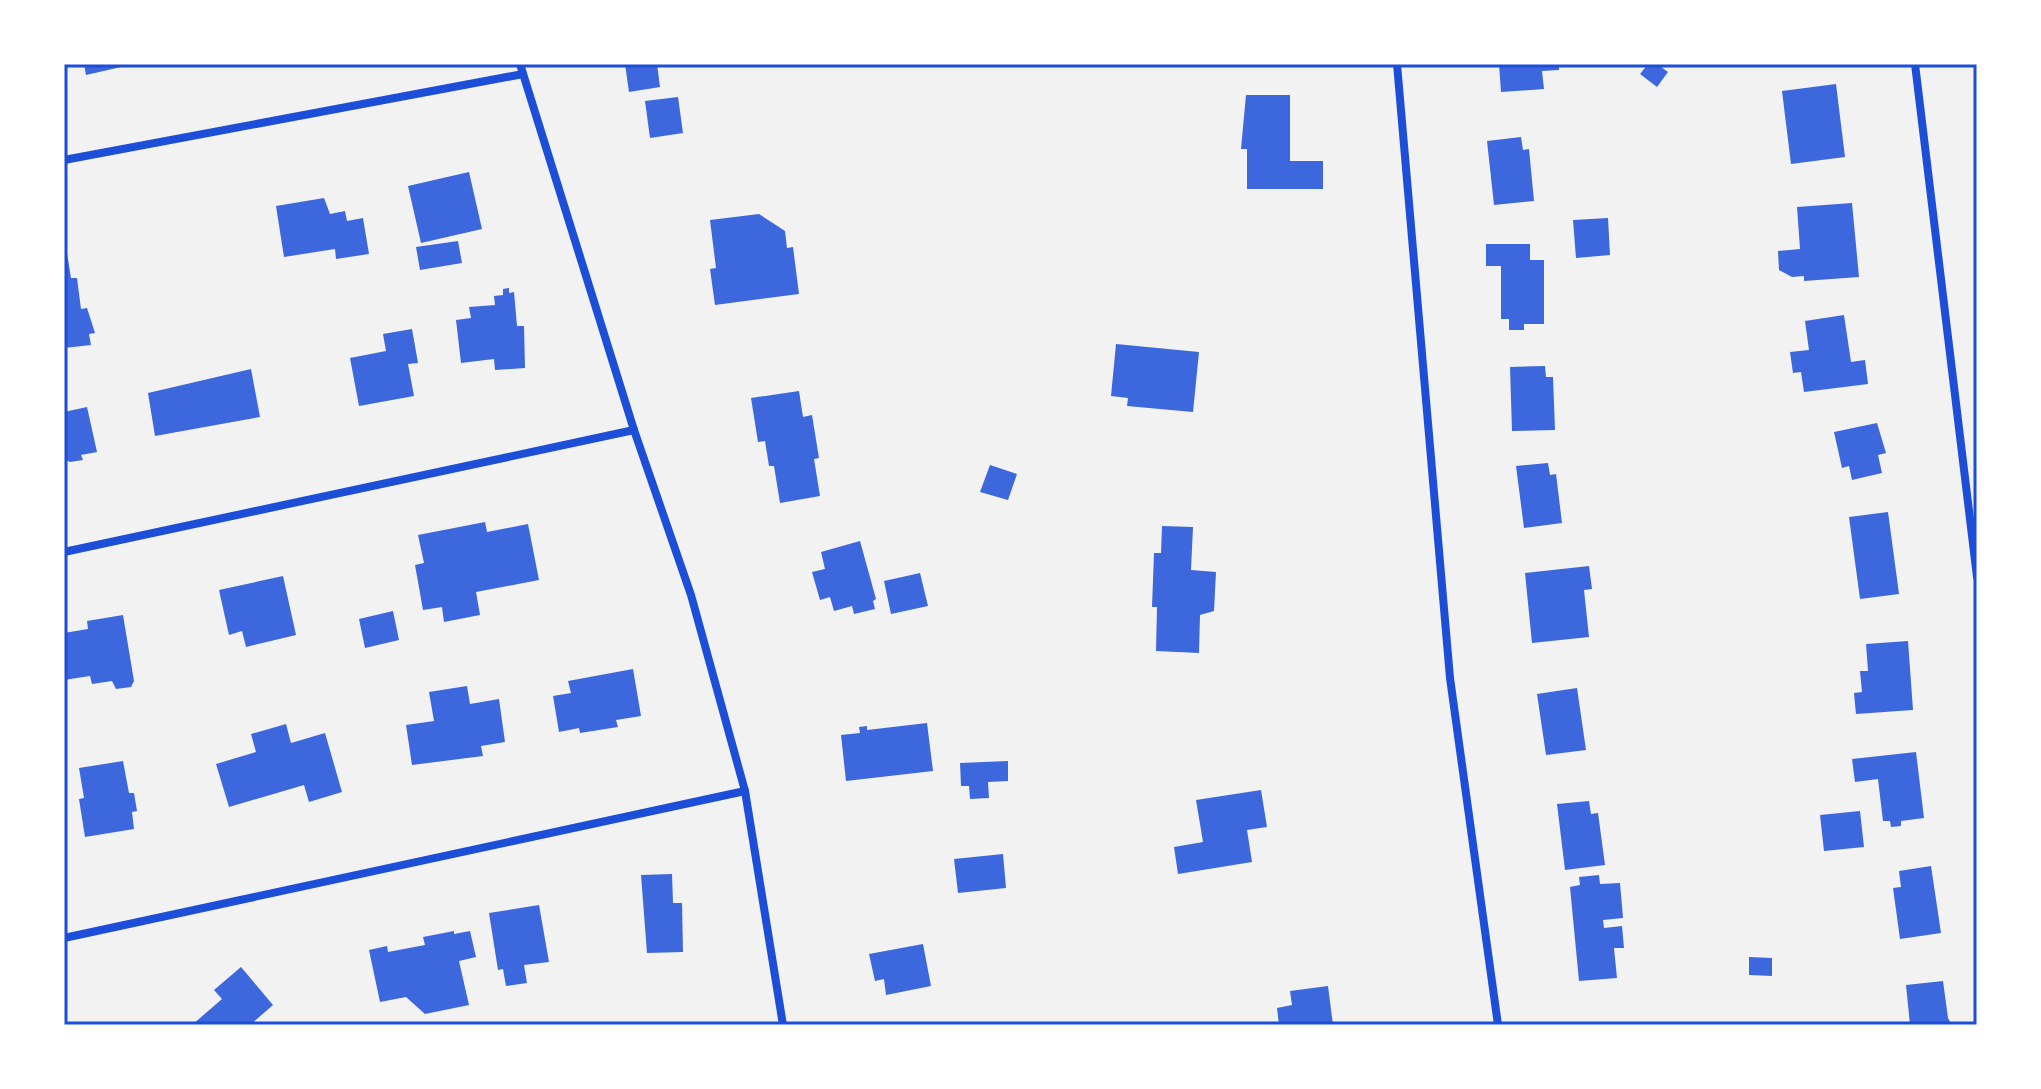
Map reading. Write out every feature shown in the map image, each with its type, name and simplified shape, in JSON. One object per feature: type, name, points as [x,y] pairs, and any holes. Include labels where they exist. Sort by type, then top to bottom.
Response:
[{"type":"street","points":[[1397,64],[1450,678],[1498,1025]]},
{"type":"street","points":[[1915,64],[1977,577]]},
{"type":"street","points":[[64,160],[522,69],[634,430],[691,595],[745,791],[783,1025]]},
{"type":"street","points":[[64,552],[634,430]]},
{"type":"street","points":[[64,938],[745,791]]},
{"type":"building","points":[[84,64],[130,64],[130,65],[86,75]]},
{"type":"building","points":[[625,64],[657,64],[660,87],[629,92]]},
{"type":"building","points":[[1499,64],[1559,64],[1559,70],[1542,71],[1544,89],[1501,92]]},
{"type":"building","points":[[1648,64],[1657,64],[1668,72],[1657,87],[1640,74]]},
{"type":"building","points":[[1836,84],[1845,157],[1791,164],[1782,91]]},
{"type":"building","points":[[1246,95],[1290,95],[1290,161],[1323,161],[1323,189],[1247,189],[1247,149],[1241,149]]},
{"type":"building","points":[[678,97],[683,133],[650,138],[645,101]]},
{"type":"building","points":[[1521,137],[1523,150],[1529,149],[1534,201],[1494,205],[1487,141]]},
{"type":"building","points":[[469,172],[482,229],[421,243],[408,186]]},
{"type":"building","points":[[324,198],[330,214],[345,211],[347,221],[363,218],[369,254],[336,259],[335,249],[284,257],[276,206]]},
{"type":"building","points":[[1852,203],[1859,277],[1804,281],[1804,276],[1792,277],[1779,270],[1778,251],[1800,249],[1797,207]]},
{"type":"building","points":[[759,214],[785,231],[787,248],[793,247],[799,294],[715,305],[710,269],[716,268],[710,220]]},
{"type":"building","points":[[1608,218],[1610,255],[1576,258],[1573,220]]},
{"type":"building","points":[[458,241],[462,263],[420,270],[416,247]]},
{"type":"building","points":[[1486,244],[1530,244],[1530,260],[1544,260],[1544,324],[1524,324],[1524,330],[1509,330],[1509,319],[1501,319],[1501,266],[1486,266]]},
{"type":"building","points":[[67,253],[71,278],[77,278],[81,309],[87,308],[95,333],[89,334],[91,345],[64,348],[64,254]]},
{"type":"building","points":[[509,288],[509,293],[514,292],[517,326],[524,326],[525,368],[495,370],[494,359],[461,363],[456,320],[471,318],[469,307],[495,305],[494,296],[503,295],[503,289]]},
{"type":"building","points":[[1844,315],[1851,362],[1865,360],[1868,384],[1804,392],[1801,372],[1793,373],[1790,352],[1809,350],[1805,321]]},
{"type":"building","points":[[412,329],[418,363],[408,364],[414,396],[359,406],[350,358],[386,351],[383,334]]},
{"type":"building","points":[[1116,344],[1199,352],[1193,412],[1127,406],[1128,398],[1111,396]]},
{"type":"building","points":[[1545,366],[1546,377],[1553,377],[1555,430],[1512,431],[1510,367]]},
{"type":"building","points":[[251,369],[260,417],[155,436],[148,393]]},
{"type":"building","points":[[799,391],[803,417],[812,415],[819,458],[814,459],[820,496],[780,503],[774,466],[769,466],[765,441],[758,442],[751,398]]},
{"type":"building","points":[[87,407],[97,452],[81,455],[83,460],[70,462],[64,459],[64,412]]},
{"type":"building","points":[[1877,423],[1886,453],[1878,455],[1882,473],[1852,480],[1849,466],[1842,468],[1834,432]]},
{"type":"building","points":[[1548,463],[1550,475],[1556,474],[1562,523],[1524,528],[1516,466]]},
{"type":"building","points":[[990,465],[1017,474],[1008,500],[980,492]]},
{"type":"building","points":[[1888,512],[1899,594],[1860,599],[1849,517]]},
{"type":"building","points":[[485,522],[487,532],[528,524],[539,580],[476,592],[480,615],[444,622],[442,607],[423,610],[415,565],[424,563],[418,535]]},
{"type":"building","points":[[1162,526],[1193,527],[1191,570],[1216,572],[1214,611],[1200,615],[1199,653],[1156,651],[1157,607],[1152,607],[1154,553],[1161,553]]},
{"type":"building","points":[[860,541],[876,599],[873,601],[875,609],[854,614],[852,606],[834,611],[830,597],[820,600],[812,572],[825,569],[821,552]]},
{"type":"building","points":[[1589,566],[1592,589],[1584,590],[1589,637],[1532,643],[1525,573]]},
{"type":"building","points":[[920,573],[928,606],[891,614],[884,581]]},
{"type":"building","points":[[283,576],[296,635],[246,647],[242,631],[229,635],[219,590]]},
{"type":"building","points":[[393,611],[399,640],[365,648],[359,619]]},
{"type":"building","points":[[123,615],[134,681],[131,687],[116,689],[112,681],[92,684],[90,676],[64,680],[64,633],[88,629],[87,621]]},
{"type":"building","points":[[1908,641],[1913,710],[1856,714],[1854,693],[1862,692],[1860,671],[1868,671],[1866,644]]},
{"type":"building","points":[[633,669],[641,716],[616,720],[618,727],[580,733],[579,728],[559,732],[553,696],[571,693],[568,681]]},
{"type":"building","points":[[467,686],[470,704],[499,699],[505,742],[481,746],[483,756],[412,765],[406,725],[434,721],[429,692]]},
{"type":"building","points":[[1577,688],[1586,750],[1546,755],[1537,694]]},
{"type":"building","points":[[927,723],[933,771],[846,781],[841,735],[860,733],[859,727],[867,726],[867,730]]},
{"type":"building","points":[[286,724],[291,743],[325,733],[342,792],[309,802],[304,785],[229,807],[216,764],[256,752],[251,734]]},
{"type":"building","points":[[1916,752],[1924,818],[1901,821],[1901,826],[1891,827],[1890,821],[1883,821],[1878,779],[1855,782],[1852,759]]},
{"type":"building","points":[[123,761],[129,793],[134,793],[137,811],[132,812],[134,829],[85,837],[79,799],[84,798],[79,768]]},
{"type":"building","points":[[1008,761],[1008,781],[988,782],[989,798],[970,799],[969,786],[961,786],[960,763]]},
{"type":"building","points":[[1261,790],[1267,827],[1247,830],[1252,862],[1178,874],[1174,847],[1203,842],[1196,800]]},
{"type":"building","points":[[1589,801],[1591,814],[1598,813],[1605,865],[1565,870],[1557,804]]},
{"type":"building","points":[[1860,811],[1864,847],[1824,851],[1820,815]]},
{"type":"building","points":[[1003,854],[1006,888],[958,893],[954,859]]},
{"type":"building","points":[[1931,866],[1941,933],[1900,939],[1893,888],[1901,887],[1899,871]]},
{"type":"building","points":[[672,874],[673,903],[682,903],[683,952],[647,953],[641,875]]},
{"type":"building","points":[[1599,875],[1600,884],[1620,883],[1623,918],[1603,920],[1604,928],[1622,926],[1624,948],[1614,948],[1617,978],[1579,981],[1570,887],[1580,885],[1579,877]]},
{"type":"building","points":[[539,905],[549,962],[524,965],[527,983],[506,986],[503,969],[498,970],[489,913]]},
{"type":"building","points":[[454,931],[454,934],[470,931],[476,957],[459,961],[469,1005],[425,1014],[406,997],[380,1002],[369,950],[387,946],[388,952],[425,945],[423,937]]},
{"type":"building","points":[[923,944],[931,986],[886,995],[884,979],[875,981],[869,954]]},
{"type":"building","points":[[1749,957],[1772,958],[1772,976],[1749,975]]},
{"type":"building","points":[[241,967],[273,1005],[250,1025],[192,1025],[222,999],[214,990]]},
{"type":"building","points":[[1943,981],[1948,1018],[1952,1025],[1910,1025],[1906,985]]},
{"type":"building","points":[[1328,986],[1333,1025],[1279,1025],[1277,1008],[1292,1005],[1290,991]]}]
